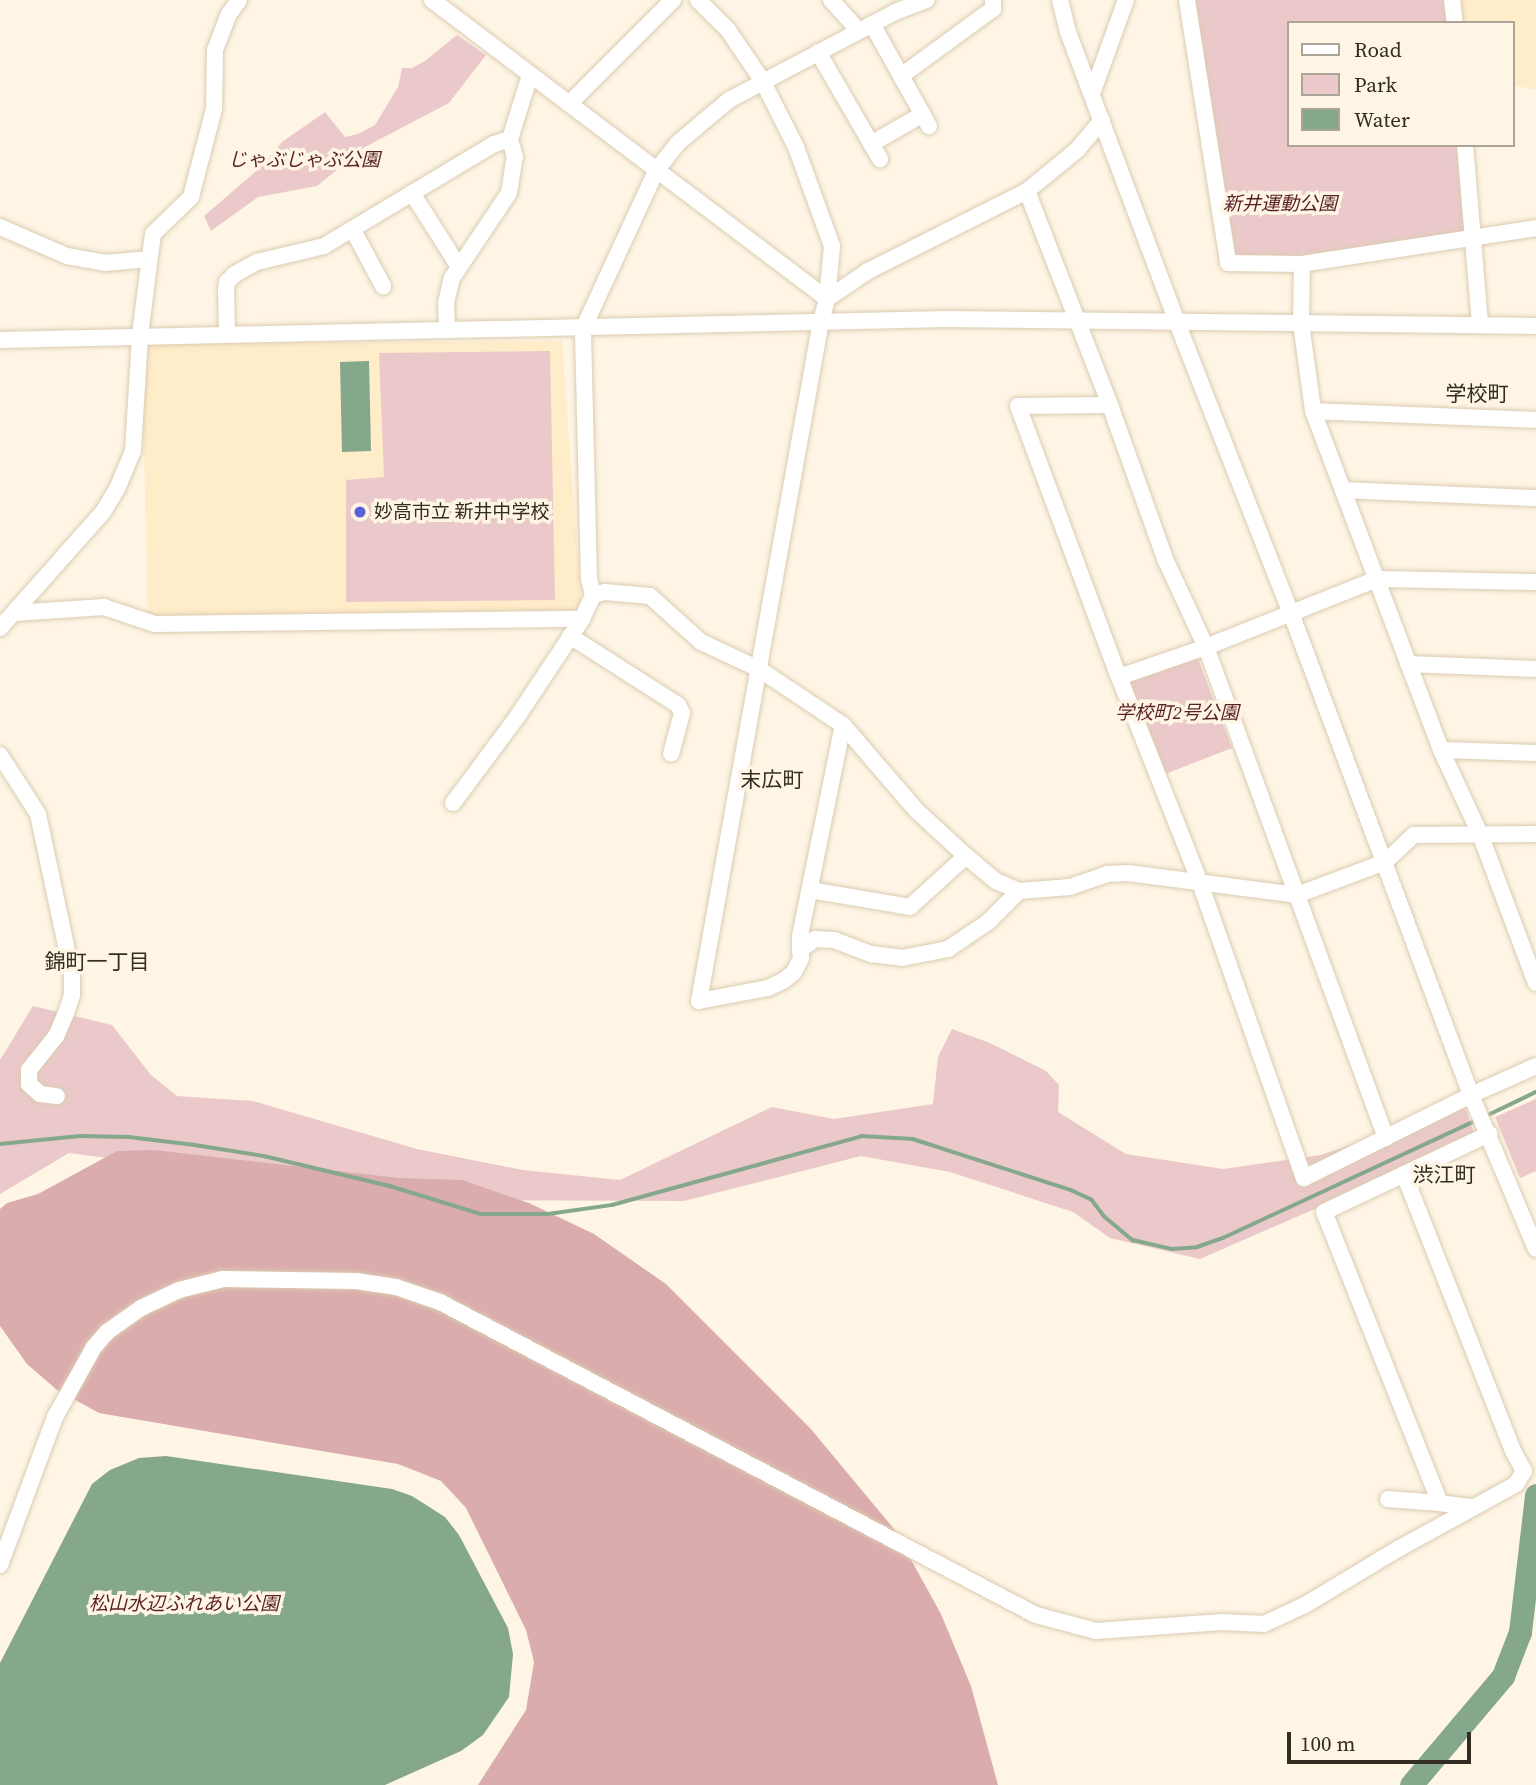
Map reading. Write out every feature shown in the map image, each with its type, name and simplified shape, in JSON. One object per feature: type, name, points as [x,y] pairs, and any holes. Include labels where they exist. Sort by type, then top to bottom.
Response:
[{"type":"street","points":[[5,619],[103,512],[117,489],[133,451],[140,335],[153,234],[191,197],[214,109],[215,50],[229,14],[239,0]]},
{"type":"street","points":[[432,0],[827,299]]},
{"type":"street","points":[[570,103],[673,0]]},
{"type":"street","points":[[698,0],[728,30],[762,80],[796,147],[832,246],[827,299],[821,320],[699,1001],[768,988],[794,972],[801,958],[810,890],[843,725]]},
{"type":"street","points":[[831,0],[865,27],[901,76],[926,120],[871,144]]},
{"type":"street","points":[[901,76],[993,9],[993,0]]},
{"type":"street","points":[[1060,0],[1068,32],[1093,91],[1176,320],[1291,613],[1474,1099],[1536,1249]]},
{"type":"street","points":[[1093,91],[1126,0]]},
{"type":"street","points":[[1187,0],[1228,263],[1302,264],[1536,228]]},
{"type":"street","points":[[1452,0],[1455,21]]},
{"type":"street","points":[[453,803],[517,717],[582,619],[593,595],[589,579],[583,329],[656,171],[678,143],[729,100],[762,80],[919,1]]},
{"type":"street","points":[[818,52],[880,159]]},
{"type":"street","points":[[447,330],[446,303],[452,278],[509,193],[515,157],[510,139],[530,75]]},
{"type":"street","points":[[827,299],[868,271],[1027,191],[1077,150],[1102,120]]},
{"type":"street","points":[[227,334],[227,282],[235,274],[257,262],[324,246],[494,144],[510,139]]},
{"type":"street","points":[[1465,147],[1480,325]]},
{"type":"street","points":[[1027,191],[1110,405],[1166,561],[1206,647],[1386,1138]]},
{"type":"street","points":[[412,193],[459,267]]},
{"type":"street","points":[[0,227],[67,256],[105,263],[149,260]]},
{"type":"street","points":[[353,230],[383,286]]},
{"type":"street","points":[[1302,264],[1301,323],[1313,411],[1441,750],[1480,834],[1536,983]]},
{"type":"street","points":[[0,340],[140,335],[583,329],[821,320],[1176,320],[1536,326]]},
{"type":"street","points":[[1110,405],[1018,405],[1119,677],[1200,883],[1304,1178],[1474,1099],[1536,1066]]},
{"type":"street","points":[[1313,411],[1536,420]]},
{"type":"street","points":[[1343,490],[1536,498]]},
{"type":"street","points":[[1119,677],[1206,647],[1377,579],[1536,582]]},
{"type":"street","points":[[593,595],[605,592],[650,596],[701,642],[759,669],[843,725],[916,810],[996,881],[1019,891],[1070,887],[1107,874],[1128,873],[1297,895],[1385,862],[1414,835],[1536,834]]},
{"type":"street","points":[[5,619],[104,607],[155,624],[582,619]]},
{"type":"street","points":[[570,636],[678,705],[682,713],[671,754]]},
{"type":"street","points":[[1408,664],[1536,668]]},
{"type":"street","points":[[1441,750],[1536,753]]},
{"type":"street","points":[[0,755],[38,814],[72,974],[72,995],[56,1036],[29,1070],[29,1084],[40,1094],[57,1096]]},
{"type":"street","points":[[810,890],[910,907],[966,856]]},
{"type":"street","points":[[800,950],[815,939],[824,938],[871,954],[902,958],[930,955],[948,949],[988,922],[1019,891]]},
{"type":"street","points":[[1440,1503],[1324,1212],[1488,1131]]},
{"type":"street","points":[[0,1565],[55,1417],[94,1347],[107,1332],[141,1308],[179,1290],[223,1279],[356,1281],[396,1287],[440,1302],[1036,1615],[1096,1631],[1222,1622],[1264,1624],[1305,1605],[1471,1507],[1516,1484],[1530,1471],[1513,1451],[1405,1174]]},
{"type":"street","points":[[1388,1499],[1471,1507]]},
{"type":"shaded area","points":[[1462,0],[1536,0],[1536,90],[1515,85],[1515,21],[1463,21]]},
{"type":"shaded area","name":"妙高市立 新井中学校","points":[[562,341],[582,619],[148,617],[143,406],[148,344]]},
{"type":"shaded area","points":[[154,1150],[399,1178],[462,1180],[529,1203],[594,1234],[666,1284],[810,1428],[894,1529],[941,1614],[971,1686],[998,1785],[478,1785],[526,1710],[534,1662],[526,1630],[466,1508],[441,1481],[398,1464],[99,1413],[57,1390],[27,1364],[0,1326],[0,1209],[7,1203],[38,1194],[117,1151]]},
{"type":"green space","name":"新井運動公園","points":[[1188,0],[1452,0],[1455,21],[1288,21],[1288,147],[1465,147],[1472,239],[1302,264],[1228,263]]},
{"type":"green space","name":"じゃぶじゃぶ公園","points":[[457,35],[486,55],[449,103],[365,147],[317,186],[258,197],[211,231],[204,216],[262,166],[282,142],[325,112],[345,137],[375,125],[398,87],[402,68],[412,68],[425,61]]},
{"type":"green space","points":[[550,351],[555,600],[346,602],[346,480],[384,477],[379,353]]},
{"type":"green space","name":"学校町2号公園","points":[[1195,651],[1232,748],[1160,776],[1123,678]]},
{"type":"green space","points":[[33,1006],[112,1025],[151,1075],[177,1096],[253,1101],[417,1149],[523,1170],[620,1180],[772,1107],[834,1119],[933,1104],[938,1057],[952,1029],[990,1043],[1046,1071],[1059,1085],[1058,1112],[1126,1154],[1223,1169],[1321,1155],[1465,1106],[1474,1134],[1358,1190],[1200,1259],[1110,1238],[1073,1212],[950,1172],[861,1156],[684,1201],[432,1200],[69,1153],[0,1194],[0,1060]]},
{"type":"green space","points":[[1536,1099],[1536,1171],[1520,1178],[1495,1117]]},
{"type":"water","points":[[369,361],[371,451],[342,452],[340,362]]},
{"type":"water","name":"松山水辺ふれあい公園","points":[[166,1456],[392,1489],[412,1496],[445,1517],[459,1535],[508,1628],[513,1654],[509,1697],[483,1735],[461,1751],[385,1785],[0,1785],[0,1663],[92,1484],[110,1470],[139,1458]]},
{"type":"waterway","points":[[1484,1117],[1536,1092]]},
{"type":"waterway","points":[[0,1144],[80,1136],[129,1137],[195,1145],[264,1156],[390,1186],[481,1214],[548,1214],[612,1205],[862,1136],[913,1139],[1071,1190],[1092,1200],[1104,1216],[1133,1240],[1171,1249],[1197,1247],[1223,1238],[1477,1120]]},
{"type":"waterway","points":[[1411,1785],[1503,1676],[1520,1632],[1536,1495]]},
{"type":"place","name":"妙高市立 新井中学校","points":[[360,512]]},
{"type":"district","name":"学校町","points":[[1477,394]]},
{"type":"district","name":"末広町","points":[[772,780]]},
{"type":"district","name":"錦町一丁目","points":[[97,962]]},
{"type":"district","name":"渋江町","points":[[1444,1175]]}]
